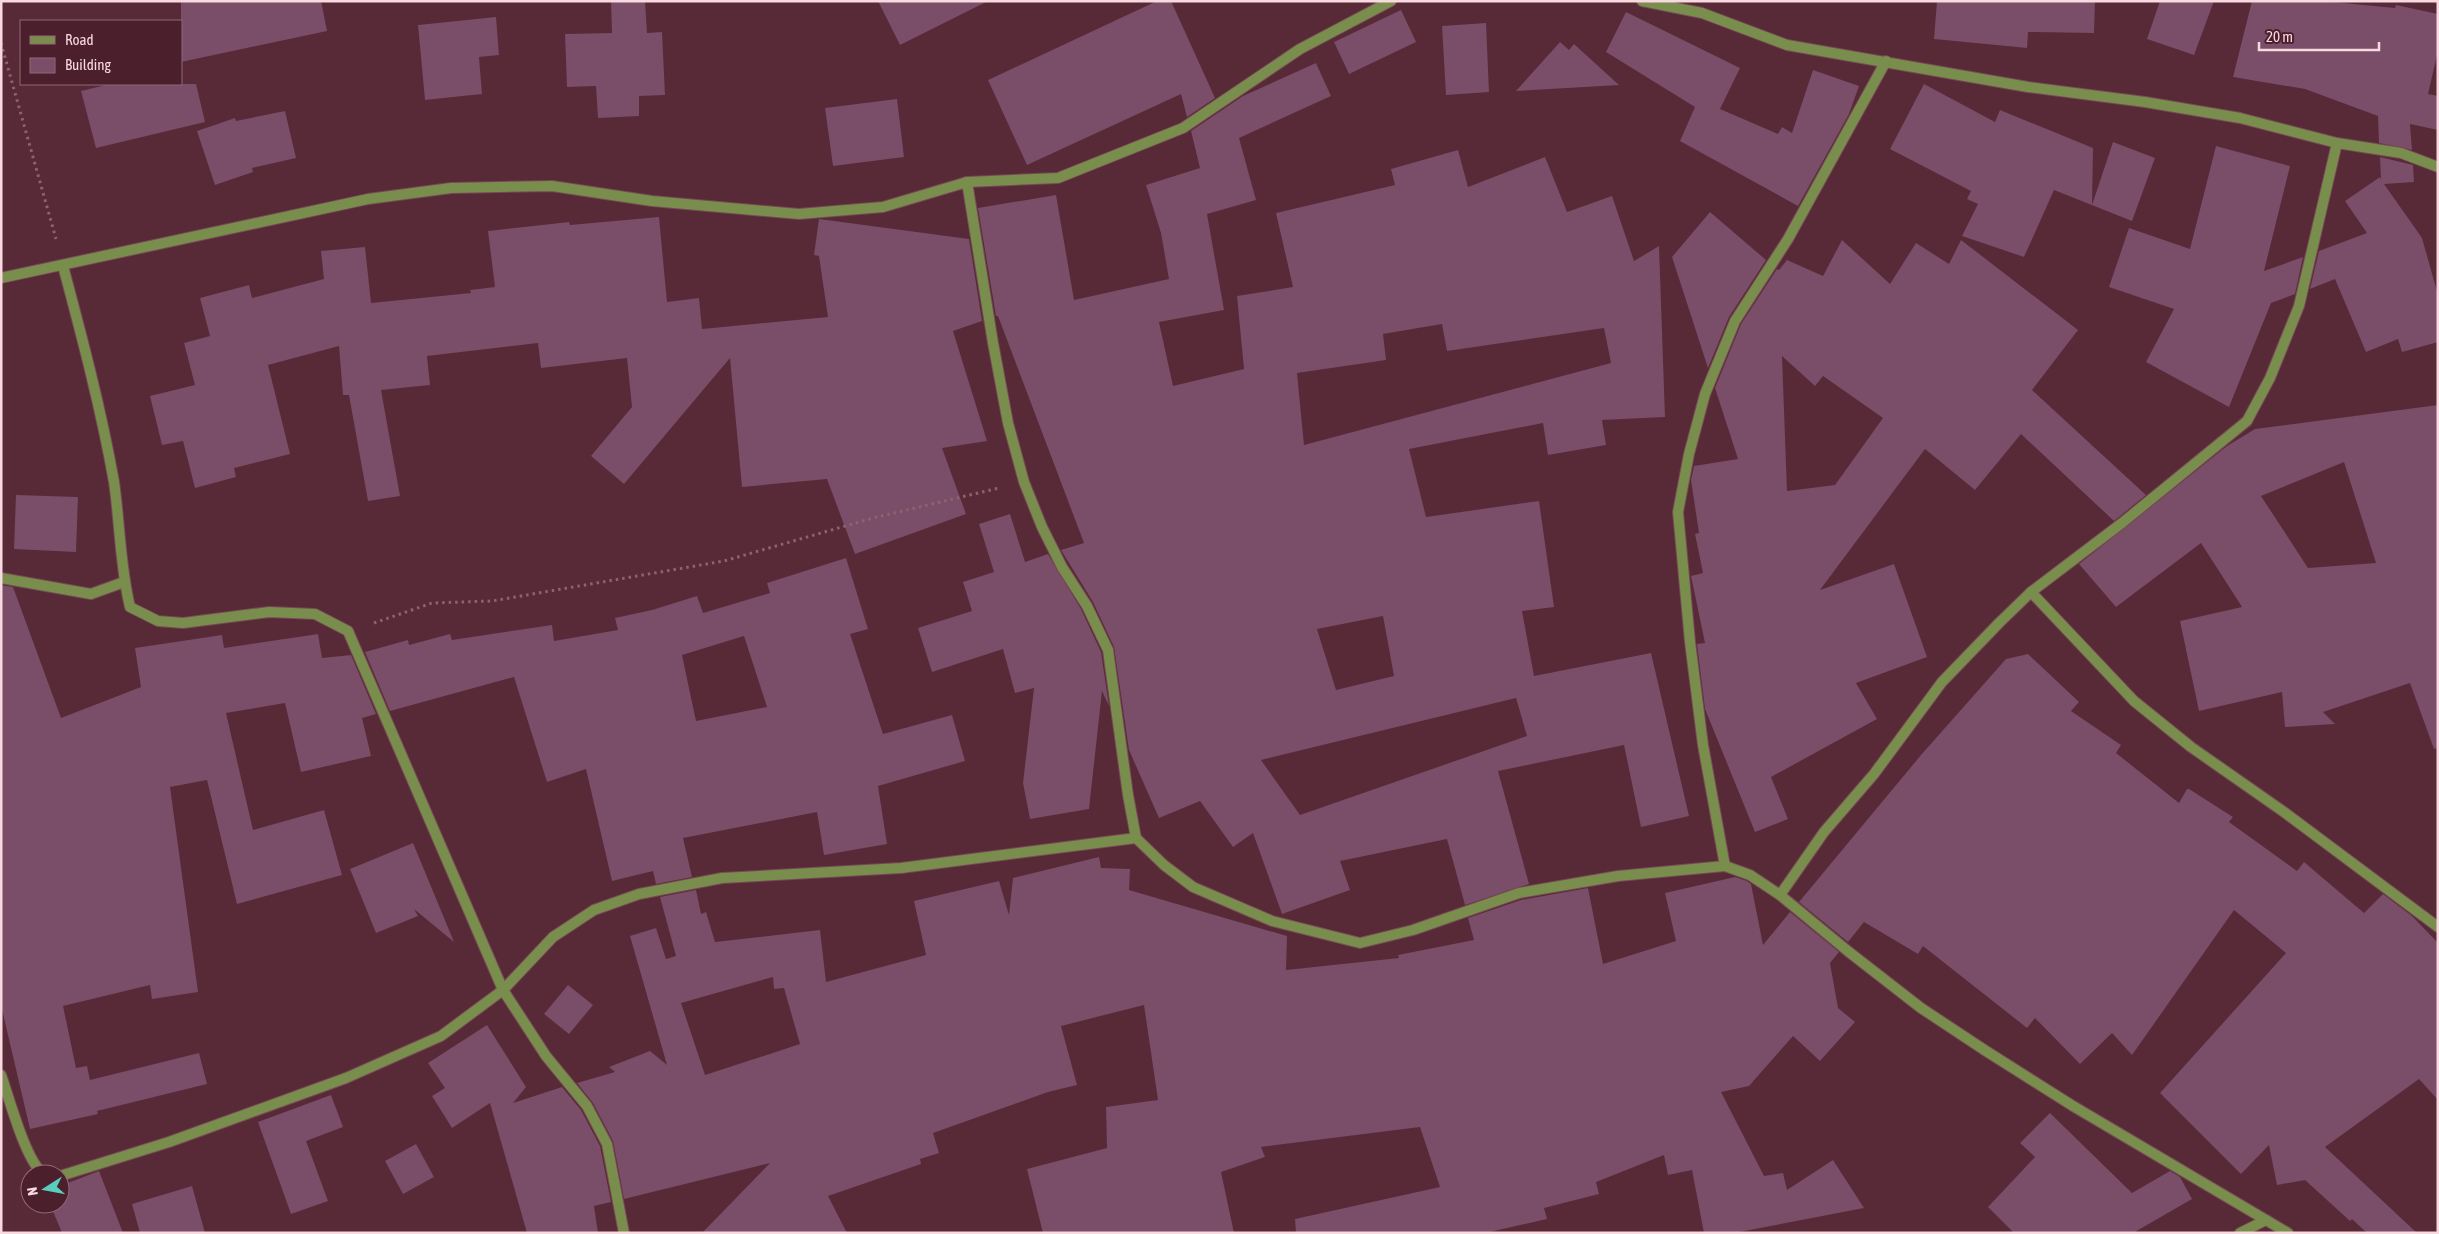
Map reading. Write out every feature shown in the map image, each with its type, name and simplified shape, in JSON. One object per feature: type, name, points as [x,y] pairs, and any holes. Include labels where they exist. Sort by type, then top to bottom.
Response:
[{"type":"street","points":[[1,278],[368,199],[451,188],[552,186],[652,201],[799,214],[883,207],[967,182],[1058,178],[1183,128],[1300,49],[1391,1]]},
{"type":"street","points":[[1642,1],[1702,13],[1787,45],[2028,87],[2145,102],[2240,118],[2336,143],[2401,153],[2438,167]]},
{"type":"street","points":[[1725,866],[1703,745],[1678,512],[1689,454],[1705,394],[1735,321],[1788,239],[1886,61]]},
{"type":"street","points":[[1780,894],[1824,832],[1874,774],[1942,682],[2031,592],[2122,523],[2247,420],[2270,378],[2300,306],[2336,143]]},
{"type":"street","points":[[967,182],[992,343],[1008,423],[1024,482],[1042,527],[1087,606],[1108,650],[1128,795],[1136,838],[1164,865],[1194,886],[1272,921],[1360,943],[1413,930],[1519,893],[1618,876],[1725,866],[1750,875],[1780,894],[1849,952],[1929,1013],[2073,1106],[2288,1233]]},
{"type":"street","points":[[63,266],[86,353],[114,483],[124,582],[130,607],[158,621],[183,624],[269,612],[315,614],[348,631],[503,990],[546,1056],[587,1106],[607,1144],[624,1233]]},
{"type":"street","points":[[1,578],[91,594],[124,582]]},
{"type":"street","points":[[2031,592],[2134,701],[2191,747],[2284,812],[2438,927]]},
{"type":"street","points":[[70,1173],[169,1142],[346,1078],[440,1036],[503,990],[553,938],[594,910],[639,894],[722,878],[901,868],[1136,838]]},
{"type":"street","points":[[1,1075],[30,1158],[35,1164]]},
{"type":"street","points":[[2240,1233],[2266,1220]]},
{"type":"path","points":[[1,43],[63,266]]},
{"type":"path","points":[[348,631],[432,603],[492,600],[724,561],[873,518],[1024,482]]},
{"type":"building","points":[[181,1],[321,1],[327,31],[182,62]]},
{"type":"building","points":[[611,1],[645,1],[647,33],[662,32],[665,95],[639,96],[639,116],[598,118],[596,86],[567,87],[565,34],[612,33]]},
{"type":"building","points":[[878,1],[988,1],[900,45]]},
{"type":"building","points":[[1157,1],[1171,1],[1215,98],[1187,117],[1181,94],[1027,165],[988,80]]},
{"type":"building","points":[[1937,1],[2095,1],[2094,33],[2028,32],[2027,48],[1934,39]]},
{"type":"building","points":[[2160,1],[2214,1],[2194,55],[2147,39]]},
{"type":"building","points":[[2252,1],[2323,1],[2395,8],[2396,5],[2438,14],[2438,51],[2428,94],[2438,96],[2438,130],[2410,124],[2412,150],[2379,143],[2378,116],[2305,89],[2233,77]]},
{"type":"building","points":[[1401,10],[1416,42],[1349,74],[1334,42]]},
{"type":"building","points":[[1626,12],[1740,68],[1720,109],[1778,134],[1782,127],[1792,133],[1813,70],[1859,86],[1849,114],[1798,206],[1680,141],[1695,107],[1606,52]]},
{"type":"building","points":[[496,17],[499,55],[479,57],[482,94],[425,100],[418,25]]},
{"type":"building","points":[[1486,23],[1489,92],[1446,95],[1442,26]]},
{"type":"building","points":[[1560,42],[1569,50],[1574,44],[1619,85],[1516,91]]},
{"type":"building","points":[[1316,63],[1331,96],[1239,138],[1256,200],[1207,214],[1224,310],[1159,322],[1173,386],[1244,369],[1237,296],[1293,287],[1276,213],[1395,185],[1391,169],[1458,150],[1468,187],[1545,157],[1567,212],[1612,196],[1634,261],[1659,246],[1665,417],[1602,420],[1606,445],[1548,455],[1543,423],[1409,449],[1426,517],[1539,501],[1554,607],[1522,611],[1534,676],[1651,653],[1689,816],[1641,827],[1624,745],[1498,771],[1529,884],[1465,905],[1447,839],[1340,861],[1350,890],[1282,914],[1253,833],[1233,847],[1200,801],[1159,818],[1129,750],[1114,647],[1093,602],[1061,550],[1084,543],[998,316],[996,316],[978,208],[1056,195],[1074,300],[1169,279],[1161,233],[1146,185],[1200,168],[1191,131],[1243,96]],"holes":[[[1442,324],[1447,351],[1604,328],[1611,363],[1304,445],[1297,373],[1386,360],[1383,334]],[[1383,616],[1394,676],[1336,690],[1317,629]],[[1516,698],[1527,736],[1300,815],[1261,760]]]},
{"type":"building","points":[[196,84],[205,122],[96,148],[81,91],[106,85]]},
{"type":"building","points":[[1924,84],[1995,122],[2000,110],[2093,148],[2092,205],[2113,142],[2155,158],[2132,221],[2054,190],[2024,257],[1962,236],[1978,204],[1967,199],[1971,191],[1890,149]]},
{"type":"building","points":[[897,99],[904,157],[833,166],[825,108]]},
{"type":"building","points":[[285,111],[296,158],[252,168],[253,172],[215,185],[197,131],[235,118],[236,121]]},
{"type":"building","points":[[2216,146],[2290,166],[2264,271],[2303,257],[2295,294],[2271,303],[2229,407],[2146,362],[2174,309],[2109,287],[2129,228],[2190,249]]},
{"type":"building","points":[[2380,157],[2413,165],[2414,182],[2384,184],[2422,238],[2438,295],[2438,342],[2402,352],[2398,339],[2366,352],[2335,279],[2310,289],[2319,251],[2367,233],[2345,201],[2380,177],[2381,180]]},
{"type":"building","points":[[1710,212],[1766,260],[1729,317],[1708,368],[1672,257]]},
{"type":"building","points":[[659,217],[667,302],[699,298],[702,329],[828,317],[819,256],[814,255],[819,219],[969,239],[982,321],[953,331],[987,441],[942,448],[966,514],[855,554],[827,479],[742,487],[730,358],[624,484],[591,456],[632,407],[627,358],[541,368],[538,343],[427,356],[430,385],[381,390],[400,496],[368,501],[349,395],[343,395],[339,346],[268,365],[290,454],[234,468],[236,477],[195,488],[183,441],[162,445],[150,396],[195,385],[184,343],[210,336],[200,298],[249,285],[252,298],[324,279],[321,251],[365,247],[371,303],[471,293],[470,290],[495,287],[488,231],[569,222],[570,225]]},
{"type":"building","points":[[1842,240],[1890,284],[1916,243],[1949,264],[1961,240],[2078,330],[2032,390],[2146,495],[2114,521],[2021,434],[1975,490],[1925,449],[1820,590],[1894,564],[1927,657],[1856,683],[1877,719],[1771,777],[1788,819],[1755,832],[1705,709],[1697,644],[1705,643],[1691,576],[1703,573],[1695,534],[1699,533],[1691,480],[1694,466],[1738,459],[1715,388],[1741,324],[1777,269],[1779,270],[1787,260],[1823,276]],"holes":[[[1782,356],[1815,386],[1823,376],[1883,418],[1835,485],[1787,491]]]},
{"type":"building","points":[[2438,405],[2438,748],[2434,749],[2410,683],[2323,712],[2335,724],[2285,727],[2282,692],[2199,711],[2180,621],[2242,607],[2201,543],[2116,607],[2079,564],[2227,446],[2255,429]],"holes":[[[2344,462],[2376,563],[2308,568],[2261,496]]]},
{"type":"building","points":[[16,495],[78,497],[76,552],[14,549]]},
{"type":"building","points":[[1010,514],[1025,562],[1048,554],[1081,609],[1101,652],[1109,706],[1102,691],[1089,809],[1030,819],[1023,783],[1034,688],[1015,693],[1003,649],[932,672],[918,628],[972,611],[963,582],[994,572],[979,524]]},
{"type":"building","points":[[846,558],[868,629],[850,634],[883,734],[952,715],[965,761],[878,786],[887,844],[824,855],[817,812],[683,838],[692,877],[656,884],[653,871],[612,881],[586,769],[547,782],[514,677],[390,711],[365,652],[408,640],[409,645],[450,634],[452,640],[552,625],[554,641],[618,630],[615,618],[652,610],[697,596],[703,613],[770,593],[767,583]],"holes":[[[744,636],[767,707],[696,721],[682,655]]]},
{"type":"building","points":[[1,585],[13,587],[61,718],[141,687],[135,648],[222,635],[224,648],[318,634],[322,658],[351,655],[376,714],[362,718],[371,756],[301,772],[285,703],[226,713],[253,830],[324,810],[342,875],[237,904],[207,780],[170,787],[198,992],[152,999],[150,985],[63,1006],[76,1068],[87,1066],[90,1080],[199,1053],[207,1084],[97,1111],[98,1114],[30,1129],[1,1005]]},
{"type":"building","points":[[2028,654],[2079,702],[2071,711],[2121,745],[2116,753],[2179,803],[2187,789],[2189,789],[2233,817],[2229,822],[2297,871],[2304,862],[2364,913],[2383,894],[2412,916],[2438,943],[2438,1100],[2419,1079],[2325,1147],[2417,1233],[2367,1233],[2352,1219],[2350,1221],[2305,1180],[2277,1185],[2269,1145],[2241,1174],[2160,1093],[2286,953],[2234,910],[2132,1055],[2112,1033],[2080,1064],[2035,1018],[2027,1028],[1923,946],[1918,954],[1864,922],[1848,942],[1799,902],[1921,755],[2006,659]]},
{"type":"building","points":[[413,843],[454,942],[414,909],[418,916],[376,933],[350,869]]},
{"type":"building","points":[[1099,857],[1101,868],[1130,869],[1129,890],[1287,936],[1286,970],[1399,958],[1398,955],[1474,940],[1468,918],[1521,900],[1588,888],[1603,964],[1676,941],[1665,893],[1735,877],[1747,881],[1751,884],[1763,945],[1790,912],[1839,952],[1830,963],[1838,1008],[1855,1022],[1820,1061],[1793,1036],[1749,1086],[1721,1092],[1764,1176],[1783,1173],[1787,1190],[1833,1160],[1864,1208],[1734,1233],[1704,1233],[1692,1170],[1668,1175],[1664,1155],[1596,1182],[1599,1194],[1544,1208],[1547,1219],[1485,1233],[1296,1233],[1295,1219],[1440,1187],[1420,1127],[1261,1147],[1265,1157],[1221,1172],[1234,1233],[1043,1233],[1027,1169],[1107,1148],[1106,1107],[1158,1100],[1144,1005],[1061,1026],[1077,1085],[1048,1092],[933,1133],[939,1153],[920,1159],[921,1164],[828,1196],[847,1233],[702,1233],[770,1163],[624,1199],[613,1141],[593,1103],[577,1083],[615,1072],[609,1067],[650,1051],[667,1065],[630,936],[656,928],[666,959],[676,956],[660,897],[696,890],[701,914],[706,912],[715,942],[820,930],[826,982],[926,955],[914,901],[999,881],[1009,915],[1013,878]],"holes":[[[773,977],[774,989],[784,988],[800,1044],[705,1075],[681,1003]]]},
{"type":"building","points":[[568,985],[593,1005],[569,1034],[544,1014]]},
{"type":"building","points":[[487,1025],[526,1087],[513,1103],[562,1087],[581,1110],[600,1146],[611,1202],[594,1206],[598,1233],[527,1233],[490,1103],[452,1128],[432,1096],[445,1088],[428,1063]]},
{"type":"building","points":[[331,1095],[343,1127],[306,1141],[328,1201],[291,1214],[258,1122]]},
{"type":"building","points":[[2050,1113],[2132,1193],[2170,1171],[2180,1177],[2192,1199],[2133,1233],[2014,1233],[1988,1207],[2035,1157],[2020,1143]]},
{"type":"building","points":[[416,1144],[434,1177],[403,1194],[385,1161]]},
{"type":"building","points":[[99,1171],[123,1233],[62,1233],[54,1214],[70,1214],[70,1182]]},
{"type":"building","points":[[192,1186],[205,1233],[140,1233],[132,1204]]}]
